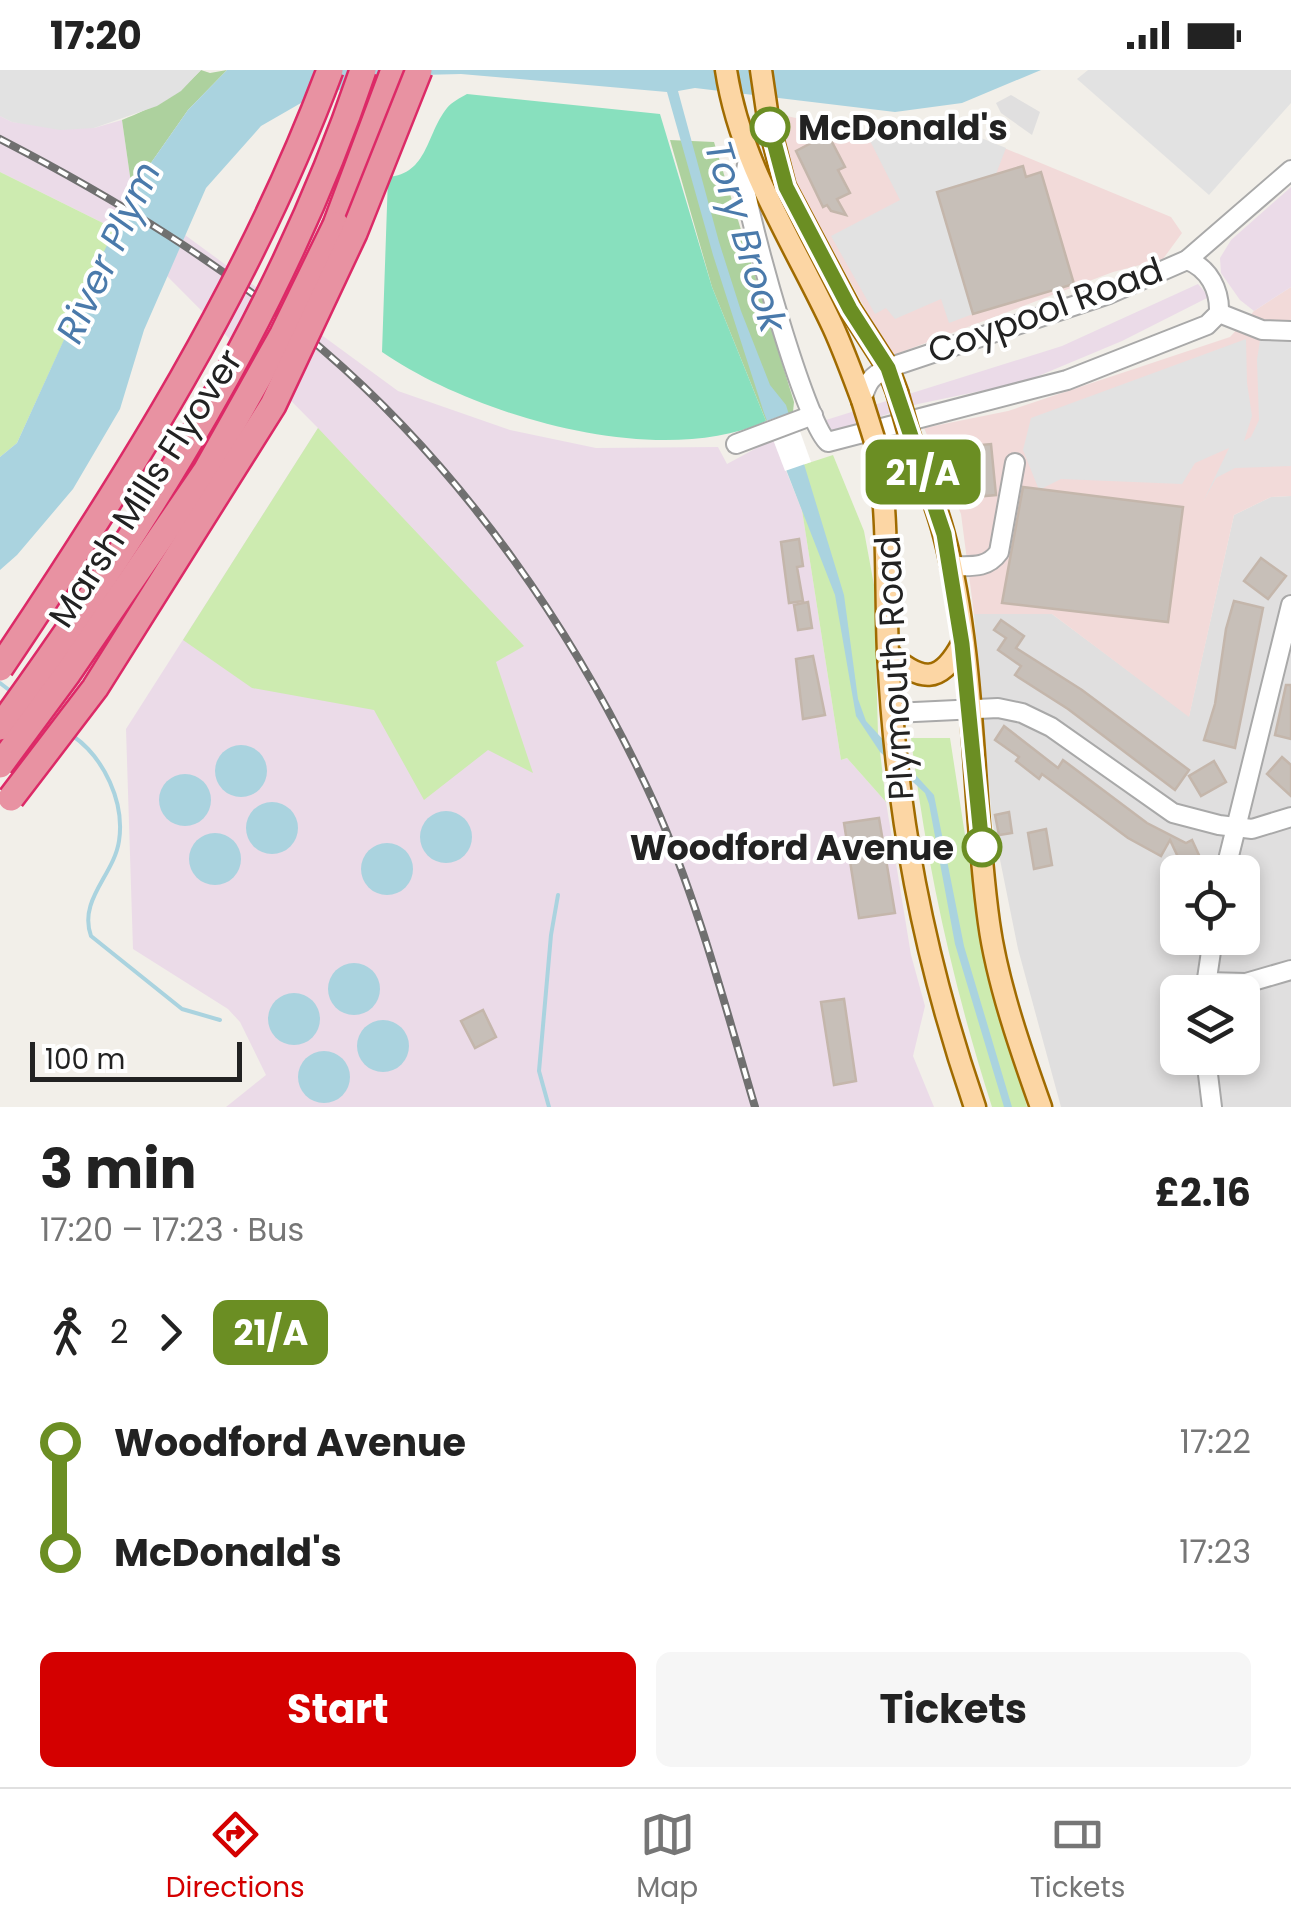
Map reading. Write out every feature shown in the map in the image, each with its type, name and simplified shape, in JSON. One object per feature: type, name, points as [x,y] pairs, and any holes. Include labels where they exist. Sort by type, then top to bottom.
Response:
[{"type":"highway","points":[[0,668],[213,326],[251,254],[330,70]]},
{"type":"highway","name":"Marsh Mills Flyover","points":[[0,727],[118,558],[228,376],[324,177],[363,70]]},
{"type":"highway","name":"Marsh Mills Flyover","points":[[0,765],[206,471],[283,334],[336,225],[394,70]]},
{"type":"highway","points":[[6,806],[95,688],[273,405],[354,234],[418,70]]},
{"type":"main road","name":"Plymouth Road","points":[[726,70],[732,106],[769,203],[833,327],[877,448],[888,555],[888,653],[904,836],[938,995],[974,1107]]},
{"type":"main road","name":"Plymouth Road","points":[[762,70],[786,187],[850,309],[888,368],[944,534],[962,644],[989,926],[1022,1055],[1041,1107]]},
{"type":"main road","points":[[888,653],[908,670],[925,676],[952,664],[962,644]]},
{"type":"street","name":"Coypool Road","points":[[750,155],[745,184],[750,209],[790,350],[804,418],[828,442],[1067,380],[1206,325],[1219,313],[1219,300],[1208,276],[1198,264],[1187,260]]},
{"type":"street","name":"Coypool Road","points":[[862,400],[872,376],[888,368],[1072,307],[1187,260],[1291,170]]},
{"type":"street","points":[[1219,313],[1262,330],[1291,331]]},
{"type":"street","points":[[736,444],[804,418]]},
{"type":"street","points":[[951,566],[979,566],[992,562],[999,552],[1015,463]]},
{"type":"street","points":[[1228,855],[1291,605]]},
{"type":"street","points":[[894,713],[969,709],[1022,712],[1052,727],[1173,813],[1252,829],[1291,816]]},
{"type":"street","points":[[1260,979],[1291,970]]},
{"type":"street","points":[[1208,1075],[1212,1107]]},
{"type":"shaded area","points":[[0,70],[201,70],[181,91],[157,106],[94,128],[60,130],[12,122],[0,116]]},
{"type":"shaded area","points":[[1088,70],[1291,70],[1291,103],[1209,195],[1077,79]]},
{"type":"shaded area","points":[[1011,95],[1040,112],[1032,135],[1001,113],[996,103]]},
{"type":"shaded area","points":[[782,115],[866,133],[944,123],[1171,217],[1182,233],[1163,259],[1113,272],[891,356],[791,174]]},
{"type":"shaded area","points":[[0,116],[12,122],[94,128],[122,120],[132,190],[115,229],[0,172]]},
{"type":"shaded area","points":[[944,123],[1006,148],[996,174],[937,192],[973,314],[949,323],[941,299],[895,319],[886,308],[875,314],[831,236],[900,200],[866,133]]},
{"type":"shaded area","points":[[1291,187],[1291,287],[1254,311],[1240,300],[1221,273],[1220,258],[1231,240]]},
{"type":"shaded area","points":[[185,235],[398,391],[510,430],[596,448],[718,447],[727,464],[773,439],[802,510],[841,760],[847,758],[886,802],[911,955],[925,1006],[913,1056],[934,1107],[226,1107],[266,1075],[240,1022],[228,1009],[133,949],[126,729],[318,428],[167,276]]},
{"type":"shaded area","points":[[1198,284],[1209,297],[1122,341],[1024,382],[918,404],[833,432],[826,420],[1062,346]]},
{"type":"shaded area","points":[[1291,287],[1291,496],[1271,497],[1234,515],[1189,717],[1052,614],[974,614],[961,514],[924,428],[1008,411],[1230,337],[1254,311]]},
{"type":"shaded area","points":[[1246,339],[1252,416],[1244,441],[1251,437],[1259,420],[1260,340],[1291,339],[1291,466],[1235,468],[1216,478],[1203,502],[1229,448],[1195,463],[1182,484],[1061,479],[1039,490],[1023,450],[1031,418]]},
{"type":"shaded area","points":[[1291,496],[1291,1107],[1061,1107],[1018,949],[992,820],[974,614],[1052,614],[1189,716],[1234,515],[1271,497]]},
{"type":"green space","points":[[201,70],[227,70],[188,110],[132,190],[122,120],[164,100]]},
{"type":"green space","points":[[467,94],[660,114],[712,287],[766,421],[723,435],[674,440],[622,438],[569,429],[466,397],[382,352],[388,177],[411,169],[419,161],[447,108]]},
{"type":"green space","points":[[670,140],[714,142],[794,402],[793,412],[766,421],[712,287]]},
{"type":"green space","points":[[0,172],[115,229],[17,443],[0,457]]},
{"type":"green space","points":[[318,428],[524,646],[496,662],[533,773],[488,750],[424,800],[374,710],[252,688],[183,640]]},
{"type":"green space","points":[[833,455],[864,531],[874,585],[878,735],[886,802],[847,758],[841,760],[802,510],[787,470]]},
{"type":"green space","points":[[911,738],[950,738],[978,919],[1027,1107],[992,1107],[942,924]]},
{"type":"water","name":"River Plym","points":[[227,70],[1041,70],[962,103],[895,112],[695,88],[678,91],[741,311],[770,385],[786,405],[844,595],[858,699],[866,721],[934,795],[964,946],[1012,1107],[1004,1107],[955,944],[925,793],[880,752],[856,716],[835,595],[764,413],[713,255],[667,92],[461,74],[381,76],[301,103],[261,126],[206,188],[144,330],[120,409],[73,489],[0,570],[0,457],[17,443],[132,190],[188,110]]},
{"type":"water","points":[[241,745],[259,753],[267,771],[259,789],[241,797],[223,789],[215,771],[223,753]]},
{"type":"water","points":[[185,774],[203,782],[211,800],[203,818],[185,826],[167,818],[159,800],[167,782]]},
{"type":"water","points":[[272,802],[290,810],[298,828],[290,846],[272,854],[254,846],[246,828],[254,810]]},
{"type":"water","points":[[446,811],[464,819],[472,837],[464,855],[446,863],[428,855],[420,837],[428,819]]},
{"type":"water","points":[[215,833],[233,841],[241,859],[233,877],[215,885],[197,877],[189,859],[197,841]]},
{"type":"water","points":[[387,843],[405,851],[413,869],[405,887],[387,895],[369,887],[361,869],[369,851]]},
{"type":"water","points":[[354,963],[372,971],[380,989],[372,1007],[354,1015],[336,1007],[328,989],[336,971]]},
{"type":"water","points":[[294,993],[312,1001],[320,1019],[312,1037],[294,1045],[276,1037],[268,1019],[276,1001]]},
{"type":"water","points":[[383,1020],[401,1028],[409,1046],[401,1064],[383,1072],[365,1064],[357,1046],[365,1028]]},
{"type":"water","points":[[324,1051],[342,1059],[350,1077],[342,1095],[324,1103],[306,1095],[298,1077],[306,1059]]},
{"type":"pier","points":[[793,412],[811,462],[785,471],[766,421]]},
{"type":"building","name":"McDonald's","points":[[821,138],[824,143],[831,140],[845,167],[838,170],[850,193],[837,199],[846,215],[831,211],[827,205],[823,207],[796,151]]},
{"type":"building","points":[[1023,166],[1026,177],[1041,172],[1074,284],[973,314],[937,192]]},
{"type":"building","points":[[991,444],[996,495],[964,498],[959,447]]},
{"type":"building","points":[[1023,487],[1183,507],[1168,622],[1002,603]]},
{"type":"building","points":[[799,539],[803,566],[797,567],[803,601],[789,603],[781,542]]},
{"type":"building","points":[[1261,558],[1286,576],[1268,599],[1244,581]]},
{"type":"building","points":[[1234,601],[1263,608],[1235,748],[1204,740],[1215,704]]},
{"type":"building","points":[[808,602],[812,628],[798,630],[794,605]]},
{"type":"building","points":[[1001,620],[1024,636],[1016,648],[1082,690],[1189,770],[1175,790],[1068,709],[1015,675],[1021,666],[998,650],[1006,638],[994,630]]},
{"type":"building","points":[[813,656],[825,715],[803,719],[796,659]]},
{"type":"building","points":[[1286,685],[1291,685],[1291,739],[1275,735]]},
{"type":"building","points":[[1004,726],[1058,768],[1063,760],[1147,823],[1186,843],[1192,840],[1199,855],[1177,855],[1170,840],[1160,855],[1128,838],[1042,774],[1039,779],[1016,761],[1019,757],[995,740]]},
{"type":"building","points":[[1282,757],[1291,765],[1291,796],[1267,774]]},
{"type":"building","points":[[1214,761],[1226,782],[1201,796],[1189,776]]},
{"type":"building","points":[[1009,812],[1012,833],[999,835],[995,815]]},
{"type":"building","points":[[879,818],[895,913],[859,918],[844,823]]},
{"type":"building","points":[[1046,829],[1052,865],[1034,869],[1028,833]]},
{"type":"building","points":[[844,999],[856,1081],[834,1085],[821,1002]]},
{"type":"building","points":[[483,1010],[496,1037],[475,1048],[461,1021]]},
{"type":"waterway","points":[[0,683],[13,693]]},
{"type":"waterway","points":[[73,736],[103,769],[119,811],[116,853],[89,911],[91,936],[182,1009],[220,1020]]},
{"type":"waterway","points":[[549,1107],[539,1071],[558,895]]},
{"type":"railway","points":[[0,139],[168,235],[286,319],[375,398],[470,503],[554,618],[591,679],[655,805],[698,916],[755,1107]]},
{"type":"bus line","name":"21/A","points":[[770,127],[786,187],[850,309],[888,368],[944,534],[962,644],[982,847]]},
{"type":"place","name":"McDonald's","points":[[770,127]]},
{"type":"place","name":"Woodford Avenue","points":[[982,847]]},
{"type":"water label","name":"Tory Brook","points":[[746,236]]}]
